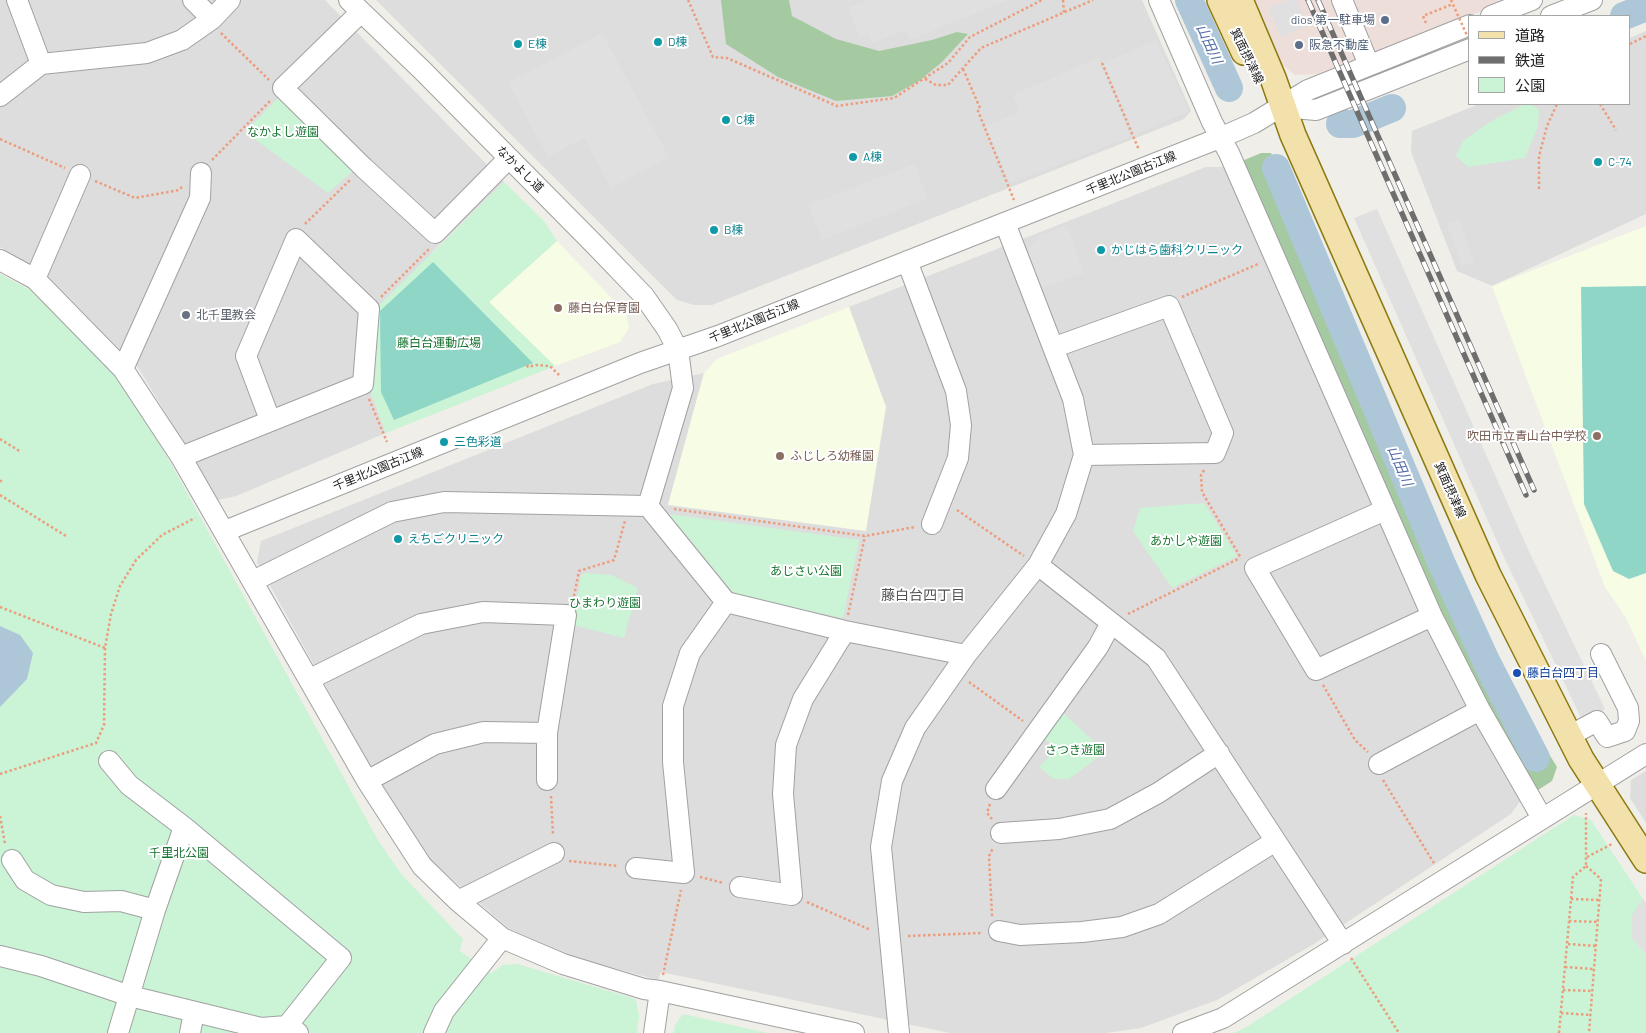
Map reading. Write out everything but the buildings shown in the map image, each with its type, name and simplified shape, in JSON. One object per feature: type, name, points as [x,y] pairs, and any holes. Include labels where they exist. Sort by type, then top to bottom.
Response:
[{"type":"main road","name":"箕面摂津線","points":[[1220,0],[1259,84],[1282,107]]},
{"type":"main road","name":"箕面摂津線","points":[[1240,0],[1273,78],[1282,107],[1488,575],[1569,736],[1636,844]]},
{"type":"street","points":[[16,0],[41,64]]},
{"type":"street","points":[[193,0],[212,19]]},
{"type":"street","points":[[0,96],[41,64],[147,53],[182,40],[212,19],[230,0]]},
{"type":"street","points":[[1159,0],[1212,122],[1222,137],[1432,616],[1480,710],[1542,818]]},
{"type":"street","points":[[1342,0],[1368,64]]},
{"type":"street","points":[[1494,15],[1532,0],[1546,15]]},
{"type":"street","points":[[1553,15],[1584,1]]},
{"type":"street","points":[[355,6],[283,88],[364,168],[435,233],[508,159]]},
{"type":"street","name":"なかよし道","points":[[355,6],[422,70],[508,159],[543,191],[644,296],[667,329],[678,350]]},
{"type":"street","name":"千里北公園古江線","points":[[225,531],[631,367],[1222,137],[1282,107],[1308,90],[1368,64],[1468,26]]},
{"type":"street","points":[[1282,107],[1316,110],[1468,50]]},
{"type":"street","points":[[123,369],[200,198],[201,173]]},
{"type":"street","points":[[34,279],[80,175]]},
{"type":"street","points":[[899,1033],[888,936],[881,847],[892,781],[915,728],[966,654],[1038,566],[1066,514],[1084,455],[1073,399],[1055,347],[1005,223]]},
{"type":"street","points":[[181,457],[363,384],[369,309],[296,239],[246,356],[270,420]]},
{"type":"street","points":[[0,260],[34,279],[123,369],[181,457],[225,531],[367,781],[422,866],[458,901],[502,938],[563,964],[644,989],[662,984],[854,1033]]},
{"type":"street","points":[[907,261],[956,391],[961,425],[958,458],[932,524]]},
{"type":"street","points":[[1055,347],[1169,306],[1224,433],[1214,453],[1084,455]]},
{"type":"street","points":[[639,506],[683,388],[678,350]]},
{"type":"street","points":[[253,581],[392,512],[444,502],[639,506],[726,602],[845,631],[966,654]]},
{"type":"street","points":[[1385,510],[1248,563],[1316,670],[1432,616]]},
{"type":"street","points":[[1038,566],[1156,658],[1346,950]]},
{"type":"street","points":[[636,868],[684,873],[673,762],[673,706],[690,653],[726,602]]},
{"type":"street","points":[[310,679],[421,624],[483,612],[566,615],[547,733],[547,780]]},
{"type":"street","points":[[996,789],[1098,647],[1111,623]]},
{"type":"street","points":[[740,887],[792,895],[784,794],[786,745],[803,699],[845,631]]},
{"type":"street","points":[[1569,736],[1597,720],[1608,737],[1625,730],[1629,721],[1628,708],[1601,654]]},
{"type":"street","points":[[1380,764],[1480,710]]},
{"type":"street","points":[[367,781],[435,744],[484,732],[547,733]]},
{"type":"street","points":[[1001,833],[1059,829],[1110,819],[1158,792],[1218,753]]},
{"type":"street","points":[[1182,1033],[1223,1018],[1346,950],[1445,880],[1646,754]]},
{"type":"street","points":[[0,956],[41,966],[130,996],[261,1028],[293,1030],[340,958],[184,827],[129,785],[109,761]]},
{"type":"street","points":[[118,1033],[154,910],[184,827]]},
{"type":"street","points":[[999,931],[1020,935],[1082,932],[1122,927],[1159,914],[1274,842]]},
{"type":"street","points":[[458,901],[554,853]]},
{"type":"street","points":[[9,854],[25,880],[51,895],[84,902],[121,902],[154,910]]},
{"type":"street","points":[[434,1033],[444,1011],[502,938]]},
{"type":"street","points":[[654,1033],[662,984]]},
{"type":"street","points":[[190,1033],[194,1012]]},
{"type":"path","points":[[688,0],[713,57],[727,58],[837,106],[894,98],[948,63],[970,37],[1042,0]]},
{"type":"path","points":[[1063,0],[1064,13]]},
{"type":"path","points":[[925,79],[936,85],[948,85],[982,48],[1093,0]]},
{"type":"path","points":[[1451,0],[1468,38]]},
{"type":"path","points":[[1426,23],[1423,16],[1453,4]]},
{"type":"path","points":[[0,139],[134,198],[179,190],[201,173],[222,147],[283,88],[268,79],[215,27],[212,19]]},
{"type":"path","points":[[1631,44],[1646,36]]},
{"type":"path","points":[[1102,63],[1139,152]]},
{"type":"path","points":[[963,69],[980,108],[978,111],[1014,202]]},
{"type":"path","points":[[1539,189],[1539,156],[1547,126],[1557,105]]},
{"type":"path","points":[[1601,105],[1616,130]]},
{"type":"path","points":[[296,239],[307,219],[364,168]]},
{"type":"path","points":[[1169,306],[1188,293],[1275,257]]},
{"type":"path","points":[[527,365],[528,367],[536,364],[550,366],[559,375]]},
{"type":"path","points":[[363,384],[387,442]]},
{"type":"path","points":[[0,439],[21,452]]},
{"type":"path","points":[[1111,623],[1248,563],[1202,492],[1201,475],[1214,453]]},
{"type":"path","points":[[0,482],[3,478]]},
{"type":"path","points":[[0,494],[66,536]]},
{"type":"path","points":[[941,500],[1038,566]]},
{"type":"path","points":[[566,615],[572,607],[579,571],[614,560],[639,506]]},
{"type":"path","points":[[672,509],[865,536],[932,524]]},
{"type":"path","points":[[0,774],[96,743],[104,725],[105,648],[111,614],[120,586],[136,560],[162,535],[202,514]]},
{"type":"path","points":[[845,631],[865,536]]},
{"type":"path","points":[[0,607],[105,648]]},
{"type":"path","points":[[1316,670],[1325,690],[1355,740],[1380,764],[1384,784],[1445,880]]},
{"type":"path","points":[[955,672],[1037,731]]},
{"type":"path","points":[[547,780],[551,789],[554,853],[569,862],[636,868]]},
{"type":"path","points":[[1559,1033],[1573,877],[1586,866],[1586,813]]},
{"type":"path","points":[[0,816],[9,854]]},
{"type":"path","points":[[792,895],[888,936],[966,935],[999,931],[990,914],[989,856],[1001,833]]},
{"type":"path","points":[[1587,857],[1636,844]]},
{"type":"path","points":[[1586,866],[1601,879],[1589,1033]]},
{"type":"path","points":[[662,984],[684,873],[740,887]]},
{"type":"path","points":[[1571,899],[1600,900]]},
{"type":"path","points":[[1569,921],[1598,922]]},
{"type":"path","points":[[1567,944],[1596,946]]},
{"type":"path","points":[[1346,950],[1399,1033]]},
{"type":"path","points":[[1565,967],[1594,969]]},
{"type":"path","points":[[1563,990],[1592,991]]},
{"type":"path","points":[[1561,1013],[1591,1015]]},
{"type":"shaded area","points":[[0,0],[325,0],[504,182],[433,251],[371,393],[386,433],[236,496],[218,500],[139,369],[46,274],[0,247]]},
{"type":"shaded area","points":[[376,0],[1142,0],[1191,111],[1184,119],[712,305],[694,305],[677,300]]},
{"type":"shaded area","points":[[868,0],[1008,0],[910,40],[905,30],[872,43],[868,34],[860,37],[848,8]]},
{"type":"shaded area","points":[[1252,0],[1510,0],[1317,74],[1295,75],[1279,62]]},
{"type":"shaded area","points":[[1287,0],[1297,0],[1308,25],[1281,37],[1268,8]]},
{"type":"shaded area","points":[[1646,31],[1646,214],[1492,286],[1457,271],[1411,152],[1412,131],[1477,105],[1631,105],[1631,38]]},
{"type":"shaded area","points":[[602,33],[669,157],[611,188],[584,138],[548,157],[508,83]]},
{"type":"shaded area","points":[[1156,40],[1189,111],[1134,135],[1104,63]]},
{"type":"shaded area","points":[[1098,58],[1125,120],[1130,137],[1010,183],[985,126],[1020,112],[1013,95]]},
{"type":"shaded area","points":[[914,164],[928,198],[822,240],[808,205]]},
{"type":"shaded area","points":[[1206,167],[1228,167],[1522,799],[1511,814],[1314,944],[1217,1000],[1141,1028],[1106,1033],[950,1033],[661,972],[658,980],[565,955],[509,929],[429,859],[382,788],[257,562],[261,541],[653,384],[704,373],[668,505],[886,407],[849,307]]},
{"type":"shaded area","points":[[1377,209],[1527,547],[1605,709],[1583,722],[1503,555],[1354,218]]},
{"type":"shaded area","points":[[1459,219],[1474,262],[1462,267],[1447,224]]},
{"type":"shaded area","points":[[1067,225],[1084,273],[1039,289],[1026,253],[1038,237]]},
{"type":"shaded area","name":"吹田市立青山台中学校","points":[[1646,226],[1646,661],[1626,618],[1605,587],[1492,286]]},
{"type":"shaded area","name":"藤白台保育園","points":[[557,241],[626,313],[629,328],[620,342],[555,366],[489,302]]},
{"type":"shaded area","name":"ふじしろ幼稚園","points":[[849,307],[886,407],[866,531],[668,505],[704,373],[717,359]]},
{"type":"shaded area","points":[[0,626],[20,635],[33,653],[27,679],[0,707]]},
{"type":"shaded area","points":[[1646,771],[1646,823],[1630,798],[1631,780]]},
{"type":"shaded area","points":[[1643,899],[1646,902],[1646,955],[1632,938],[1632,915]]},
{"type":"green space","points":[[721,0],[789,0],[792,16],[836,39],[879,51],[932,40],[957,32],[968,34],[942,62],[919,81],[892,96],[836,101],[778,77],[726,44]]},
{"type":"green space","name":"なかよし遊園","points":[[279,97],[354,170],[328,193],[245,132]]},
{"type":"green space","points":[[1523,105],[1532,105],[1539,110],[1538,126],[1525,158],[1468,167],[1456,156],[1463,141],[1493,120]]},
{"type":"green space","points":[[1261,153],[1271,153],[1277,165],[1271,168],[1439,563],[1484,663],[1534,761],[1549,754],[1557,767],[1552,781],[1535,792],[1467,669],[1242,161]]},
{"type":"green space","name":"藤白台運動広場","points":[[504,182],[544,221],[557,241],[489,302],[555,366],[386,433],[371,393],[376,308]]},
{"type":"green space","points":[[433,262],[533,363],[394,420],[381,392],[380,311]]},
{"type":"green space","name":"千里北公園","points":[[0,274],[30,290],[122,381],[170,462],[379,842],[402,875],[463,939],[460,951],[491,973],[503,965],[517,964],[636,999],[639,1016],[637,1033],[0,1033]]},
{"type":"green space","points":[[1646,286],[1646,573],[1629,579],[1613,571],[1584,504],[1581,287]]},
{"type":"green space","name":"あかしや遊園","points":[[1204,503],[1237,556],[1172,588],[1133,531],[1140,508]]},
{"type":"green space","name":"あじさい公園","points":[[669,514],[859,540],[843,618],[736,596]]},
{"type":"green space","name":"ひまわり遊園","points":[[585,573],[611,575],[638,588],[624,638],[573,625],[581,575]]},
{"type":"green space","name":"さつき遊園","points":[[1061,711],[1105,752],[1069,779],[1054,779],[1039,767],[1056,750],[1045,739],[1045,730]]},
{"type":"green space","points":[[1574,815],[1591,820],[1643,899],[1632,916],[1632,938],[1646,955],[1646,1033],[1233,1033],[1245,1028]]},
{"type":"green space","points":[[683,1014],[767,1033],[674,1033],[675,1025]]},
{"type":"waterway","name":"山田川","points":[[1189,0],[1229,88]]},
{"type":"waterway","points":[[1626,15],[1646,7]]},
{"type":"waterway","points":[[1340,124],[1353,124],[1392,108]]},
{"type":"waterway","name":"山田川","points":[[1276,168],[1441,562],[1486,661],[1536,758]]},
{"type":"railway","points":[[1308,0],[1526,495]]},
{"type":"railway","points":[[1318,0],[1534,490]]},
{"type":"place","name":"dios 第一駐車場","points":[[1385,20]]},
{"type":"place","name":"D棟","points":[[658,42]]},
{"type":"place","name":"E棟","points":[[518,44]]},
{"type":"place","name":"阪急不動産","points":[[1299,45]]},
{"type":"place","name":"C棟","points":[[726,120]]},
{"type":"place","name":"A棟","points":[[853,157]]},
{"type":"place","name":"C-74","points":[[1598,162]]},
{"type":"place","name":"B棟","points":[[714,230]]},
{"type":"place","name":"かじはら歯科クリニック","points":[[1101,250]]},
{"type":"place","name":"藤白台保育園","points":[[558,308]]},
{"type":"place","name":"北千里教会","points":[[186,315]]},
{"type":"place","name":"吹田市立青山台中学校","points":[[1597,436]]},
{"type":"place","name":"三色彩道","points":[[444,442]]},
{"type":"place","name":"ふじしろ幼稚園","points":[[780,456]]},
{"type":"place","name":"えちごクリニック","points":[[398,539]]},
{"type":"place","name":"藤白台四丁目","points":[[1517,673]]},
{"type":"district","name":"藤白台四丁目","points":[[923,595]]}]
